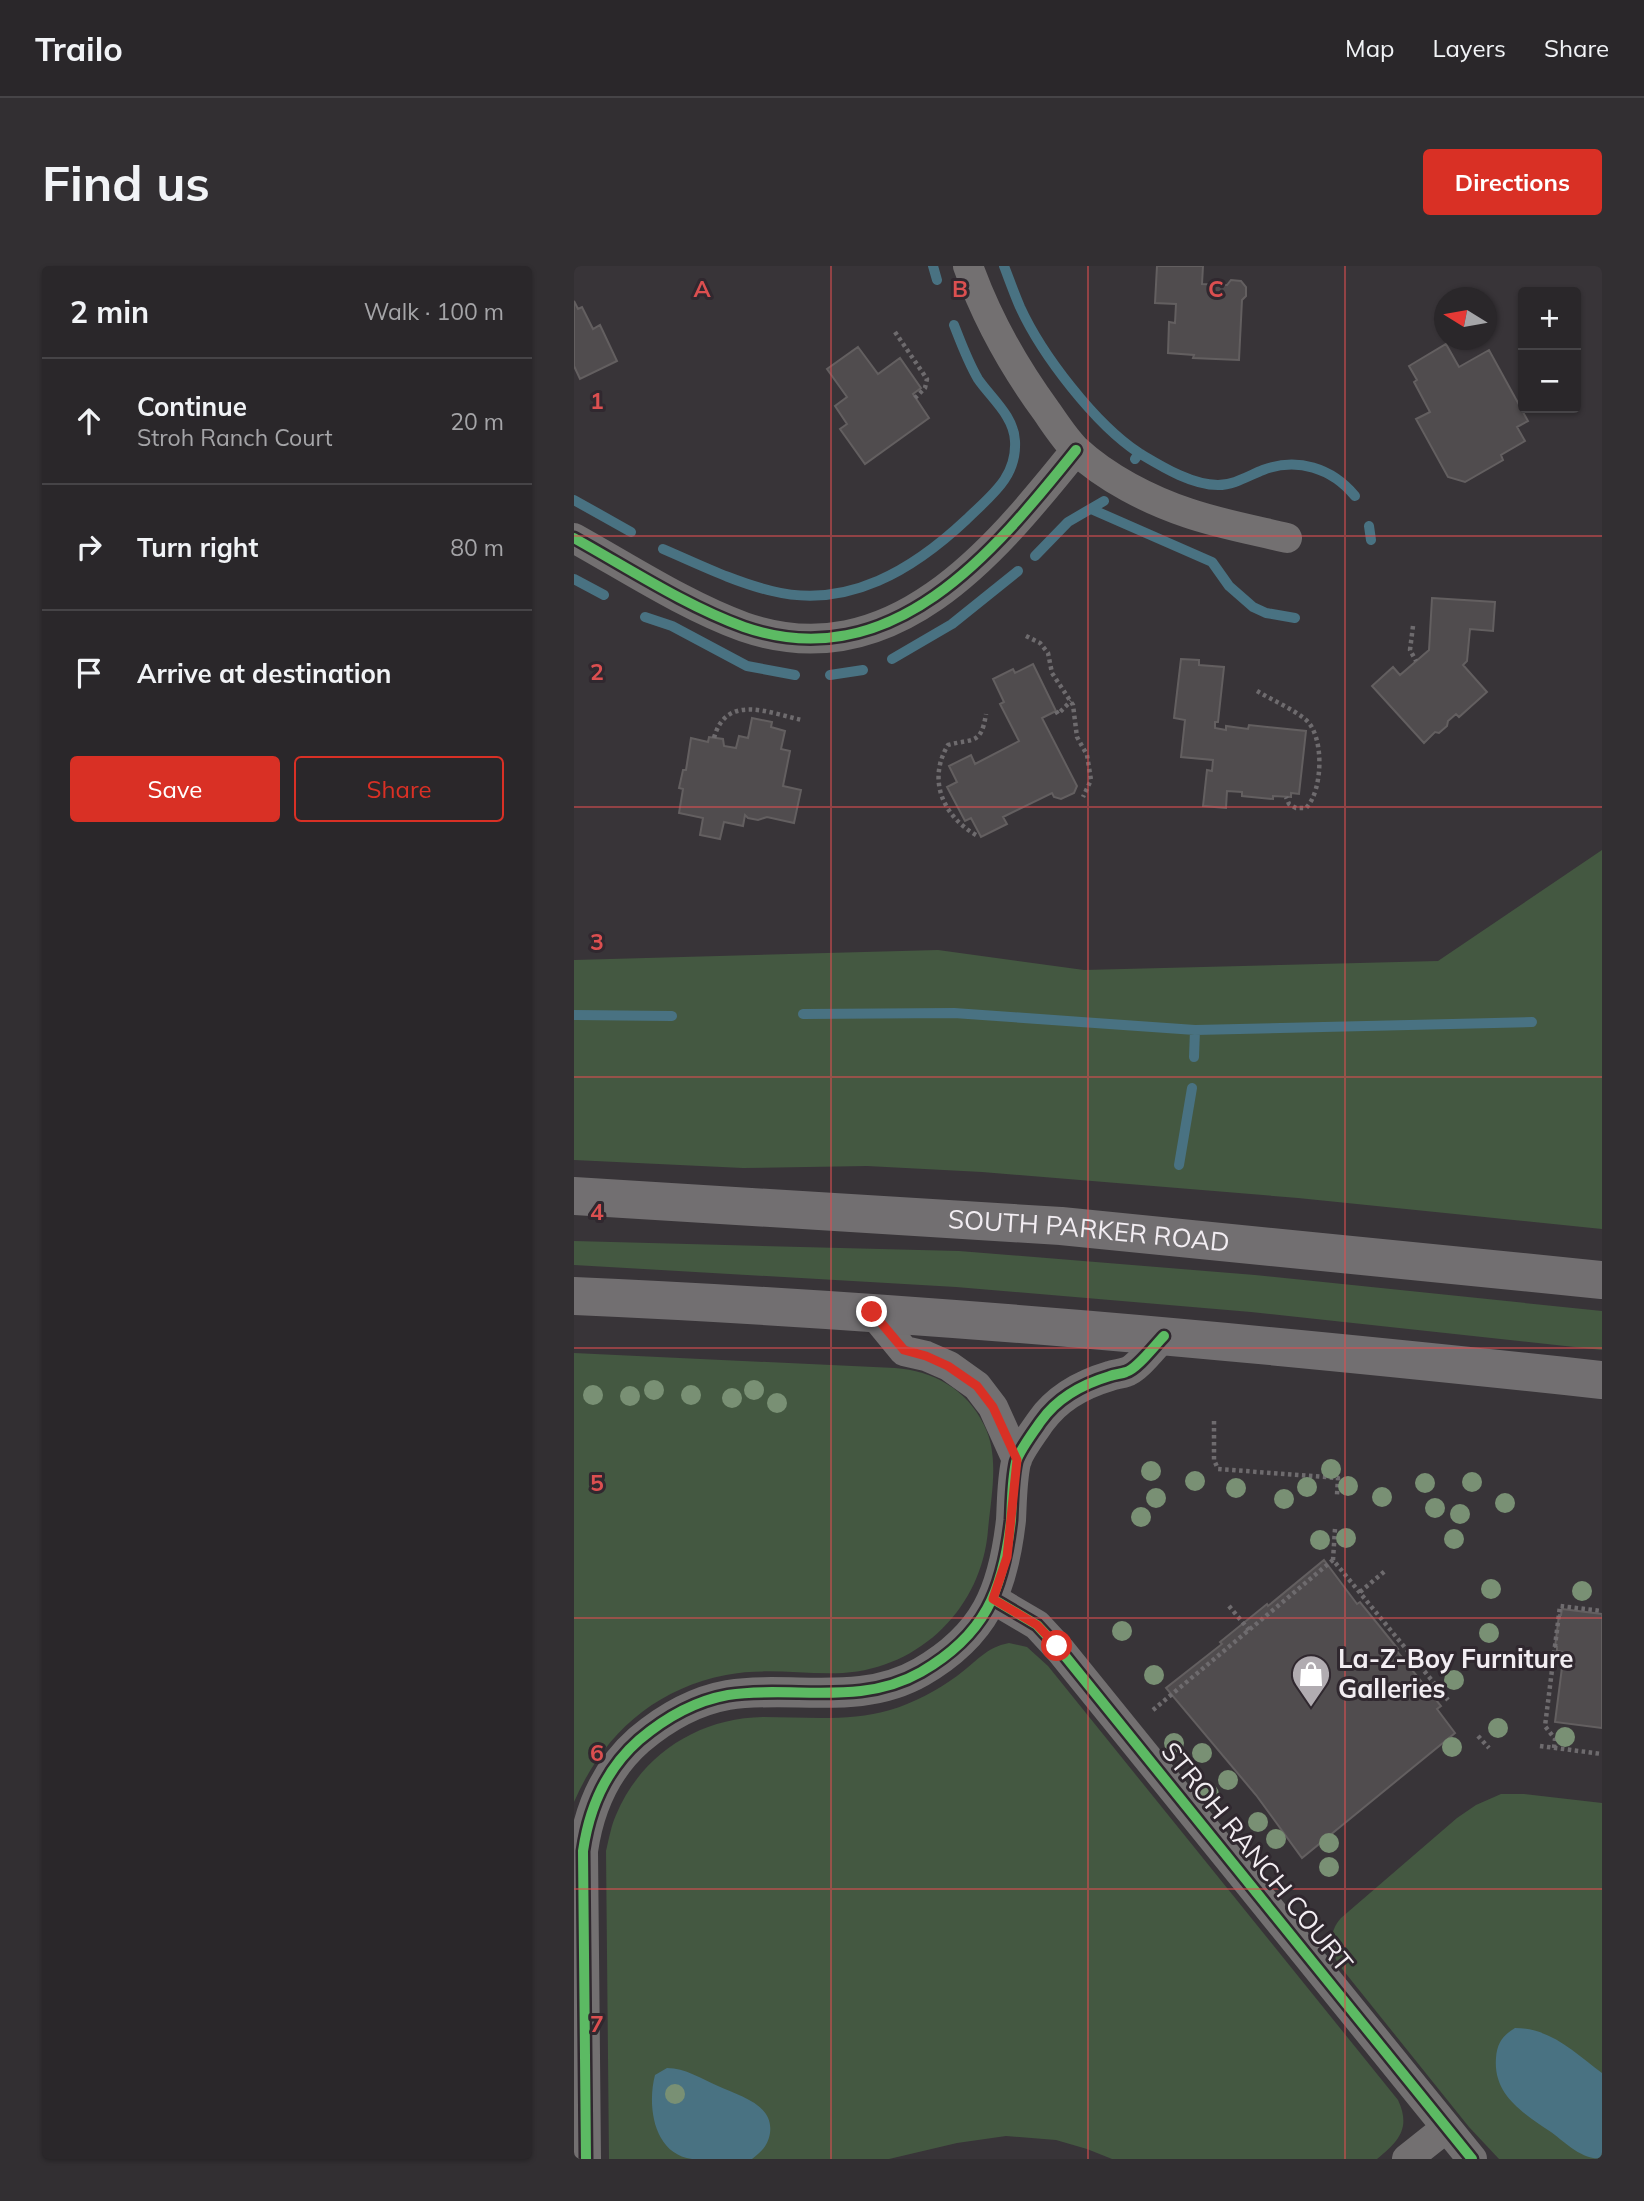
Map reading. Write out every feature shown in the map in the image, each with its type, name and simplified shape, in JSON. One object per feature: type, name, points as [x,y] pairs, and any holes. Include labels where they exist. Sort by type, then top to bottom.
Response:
[{"type":"highway","name":"SOUTH PARKER ROAD","points":[[574,1196],[1061,1226],[1602,1280]]},
{"type":"highway","points":[[574,1296],[872,1312],[1164,1336],[1602,1380]]},
{"type":"street","points":[[968,266],[985,308],[1012,360],[1076,450],[1106,473],[1168,505],[1287,538]]},
{"type":"street","points":[[574,538],[693,604],[747,628],[798,638],[846,636],[890,622],[953,583],[1007,532],[1076,450]]},
{"type":"street","points":[[872,1312],[904,1350],[948,1366],[977,1386],[993,1407],[1017,1460]]},
{"type":"street","points":[[586,2159],[583,1851],[593,1808],[616,1765],[630,1748],[659,1724],[692,1706],[716,1698],[757,1693],[848,1693],[881,1688],[938,1662],[960,1643],[981,1619],[993,1599],[1007,1557],[1017,1460],[1042,1419],[1058,1402],[1078,1388],[1128,1372],[1164,1336]]},
{"type":"street","name":"STROH RANCH COURT","points":[[993,1599],[1037,1625],[1061,1651],[1472,2159]]},
{"type":"street","points":[[1407,2159],[1446,2128]]},
{"type":"path","points":[[895,332],[927,379],[925,388],[915,398]]},
{"type":"path","points":[[1413,626],[1410,650],[1416,661]]},
{"type":"path","points":[[1026,636],[1040,643],[1048,653],[1052,673],[1076,713],[1077,737],[1087,755],[1091,780],[1083,797]]},
{"type":"path","points":[[1257,691],[1306,720],[1316,737],[1319,774],[1314,796],[1306,808],[1296,808],[1289,804],[1286,797]]},
{"type":"path","points":[[1056,711],[1058,714],[1067,708],[1070,701]]},
{"type":"path","points":[[714,738],[721,720],[730,712],[738,710],[750,709],[802,720]]},
{"type":"path","points":[[976,835],[957,819],[942,797],[938,787],[938,772],[941,757],[948,745],[978,739],[984,729],[986,714]]},
{"type":"path","points":[[1214,1421],[1216,1468],[1338,1478],[1337,1496]]},
{"type":"path","points":[[1335,1529],[1333,1560],[1448,1700]]},
{"type":"path","points":[[1153,1710],[1333,1560]]},
{"type":"path","points":[[1360,1592],[1385,1572]]},
{"type":"path","points":[[1229,1605],[1249,1630]]},
{"type":"path","points":[[1553,1748],[1555,1739],[1545,1726],[1560,1606],[1602,1611]]},
{"type":"path","points":[[1478,1735],[1489,1748]]},
{"type":"path","points":[[1540,1746],[1602,1754]]},
{"type":"green space","points":[[1602,850],[1602,1229],[1298,1198],[982,1172],[867,1166],[743,1168],[574,1160],[574,960],[938,950],[1084,970],[1438,961]]},
{"type":"green space","points":[[574,1241],[959,1251],[1255,1275],[1602,1311],[1602,1350],[1251,1312],[956,1287],[574,1265]]},
{"type":"green space","points":[[574,1353],[895,1368],[923,1373],[947,1384],[977,1412],[989,1437],[993,1463],[991,1504],[983,1558],[974,1584],[960,1608],[942,1629],[922,1646],[871,1669],[843,1673],[740,1673],[700,1682],[676,1691],[634,1719],[616,1736],[586,1778],[574,1802]]},
{"type":"green space","points":[[1009,1643],[1027,1647],[1048,1666],[1398,2100],[1403,2126],[1397,2140],[1377,2159],[1112,2159],[1056,2140],[1006,2136],[957,2143],[889,2159],[609,2159],[606,1851],[616,1815],[640,1775],[674,1744],[716,1724],[763,1717],[859,1716],[899,1707],[933,1692],[987,1652]]},
{"type":"green space","points":[[1501,1794],[1602,1803],[1602,2159],[1499,2159],[1469,2127],[1339,1965],[1334,1953],[1332,1935],[1341,1918],[1457,1818],[1476,1805]]},
{"type":"water","points":[[1515,2028],[1540,2032],[1551,2037],[1602,2073],[1602,2159],[1575,2150],[1521,2110],[1505,2093],[1496,2071],[1496,2058],[1501,2040]]},
{"type":"water","points":[[667,2068],[693,2074],[761,2108],[770,2123],[769,2138],[764,2148],[752,2159],[692,2159],[669,2148],[656,2126],[652,2100],[655,2075]]},
{"type":"building","points":[[1157,266],[1203,266],[1202,284],[1227,285],[1231,280],[1241,281],[1246,287],[1246,296],[1242,300],[1239,360],[1193,358],[1194,355],[1168,353],[1169,322],[1175,323],[1176,304],[1155,303]]},
{"type":"building","points":[[574,301],[578,309],[582,307],[593,329],[600,325],[617,361],[580,379],[574,366]]},
{"type":"building","points":[[858,347],[878,374],[900,358],[921,388],[913,394],[929,418],[865,464],[840,429],[847,424],[835,406],[847,397],[827,369]]},
{"type":"building","points":[[1436,350],[1449,350],[1459,367],[1489,350],[1518,403],[1518,413],[1524,413],[1528,421],[1517,427],[1525,441],[1501,455],[1503,460],[1465,482],[1448,477],[1416,419],[1430,412],[1409,366]]},
{"type":"building","points":[[1432,598],[1495,602],[1493,631],[1470,629],[1467,661],[1463,665],[1487,692],[1459,717],[1456,714],[1448,721],[1447,726],[1439,733],[1435,732],[1424,743],[1372,686],[1393,667],[1400,675],[1429,650]]},
{"type":"building","points":[[1181,659],[1199,660],[1199,665],[1224,667],[1215,728],[1226,730],[1226,726],[1248,729],[1249,725],[1306,731],[1299,794],[1291,793],[1291,797],[1273,796],[1273,799],[1242,796],[1242,792],[1227,791],[1226,808],[1203,806],[1207,770],[1212,771],[1213,760],[1181,757],[1185,720],[1174,718]]},
{"type":"building","points":[[1033,664],[1056,711],[1042,718],[1077,786],[1074,793],[1061,799],[1054,797],[1052,793],[1003,817],[1007,824],[981,837],[971,818],[965,821],[947,787],[957,782],[949,766],[971,755],[975,764],[1019,741],[1000,704],[1004,702],[993,679],[1013,669],[1015,673]]},
{"type":"building","points":[[752,718],[772,722],[771,727],[785,731],[781,749],[790,751],[783,786],[801,790],[794,823],[767,817],[758,820],[745,815],[743,826],[724,822],[720,839],[700,835],[703,818],[679,813],[683,789],[679,788],[683,770],[686,770],[691,738],[708,742],[709,737],[723,739],[724,746],[736,748],[739,736],[748,738]]},
{"type":"building","name":"La-Z-Boy Furniture Galleries","points":[[1324,1560],[1357,1604],[1360,1602],[1398,1649],[1396,1650],[1441,1706],[1437,1709],[1455,1733],[1302,1858],[1256,1795],[1166,1688]]},
{"type":"building","points":[[1562,1609],[1602,1614],[1602,1728],[1555,1722],[1564,1652],[1557,1651],[1555,1647]]},
{"type":"waterway","points":[[933,266],[937,280]]},
{"type":"waterway","points":[[1004,266],[1020,307],[1056,367],[1105,425],[1139,453]]},
{"type":"waterway","points":[[663,549],[744,583],[800,595],[827,595],[853,590],[878,581],[925,554],[993,494],[1007,476],[1014,454],[1015,441],[1011,423],[978,379],[954,325]]},
{"type":"waterway","points":[[1135,459],[1139,453],[1187,478],[1218,485],[1235,482],[1276,466],[1301,465],[1336,478],[1355,496]]},
{"type":"waterway","points":[[574,500],[631,532]]},
{"type":"waterway","points":[[1035,556],[1068,522],[1104,501]]},
{"type":"waterway","points":[[1091,509],[1212,562],[1229,586],[1253,607],[1266,613],[1295,618]]},
{"type":"waterway","points":[[1369,526],[1371,540]]},
{"type":"waterway","points":[[892,659],[952,624],[1018,571]]},
{"type":"waterway","points":[[574,579],[604,595]]},
{"type":"waterway","points":[[645,617],[672,626],[747,666],[795,675]]},
{"type":"waterway","points":[[830,675],[863,670]]},
{"type":"waterway","points":[[803,1014],[954,1013],[1195,1030],[1532,1022]]},
{"type":"waterway","points":[[574,1015],[672,1016]]},
{"type":"waterway","points":[[1194,1057],[1195,1030]]},
{"type":"waterway","points":[[1179,1165],[1192,1088]]},
{"type":"cycle path","points":[[574,538],[679,598],[744,627],[797,638],[847,635],[892,620],[935,596],[974,564],[1010,528],[1076,450]]},
{"type":"cycle path","points":[[586,2159],[583,1851],[595,1805],[617,1764],[627,1751],[659,1725],[680,1711],[703,1701],[752,1693],[826,1693],[874,1689],[898,1683],[943,1658],[961,1643],[975,1626],[996,1590],[1003,1568],[1011,1520],[1016,1462],[1031,1435],[1063,1398],[1090,1383],[1130,1370],[1164,1336]]},
{"type":"cycle path","points":[[993,1599],[1037,1625],[1061,1651],[1472,2159]]},
{"type":"place","name":"La-Z-Boy Furniture Galleries","points":[[1311,1708]]},
{"type":"route","points":[[872,1312],[904,1350],[926,1356],[959,1373],[977,1386],[993,1407],[1017,1460],[1007,1557],[993,1599],[1037,1625],[1057,1646]]}]
